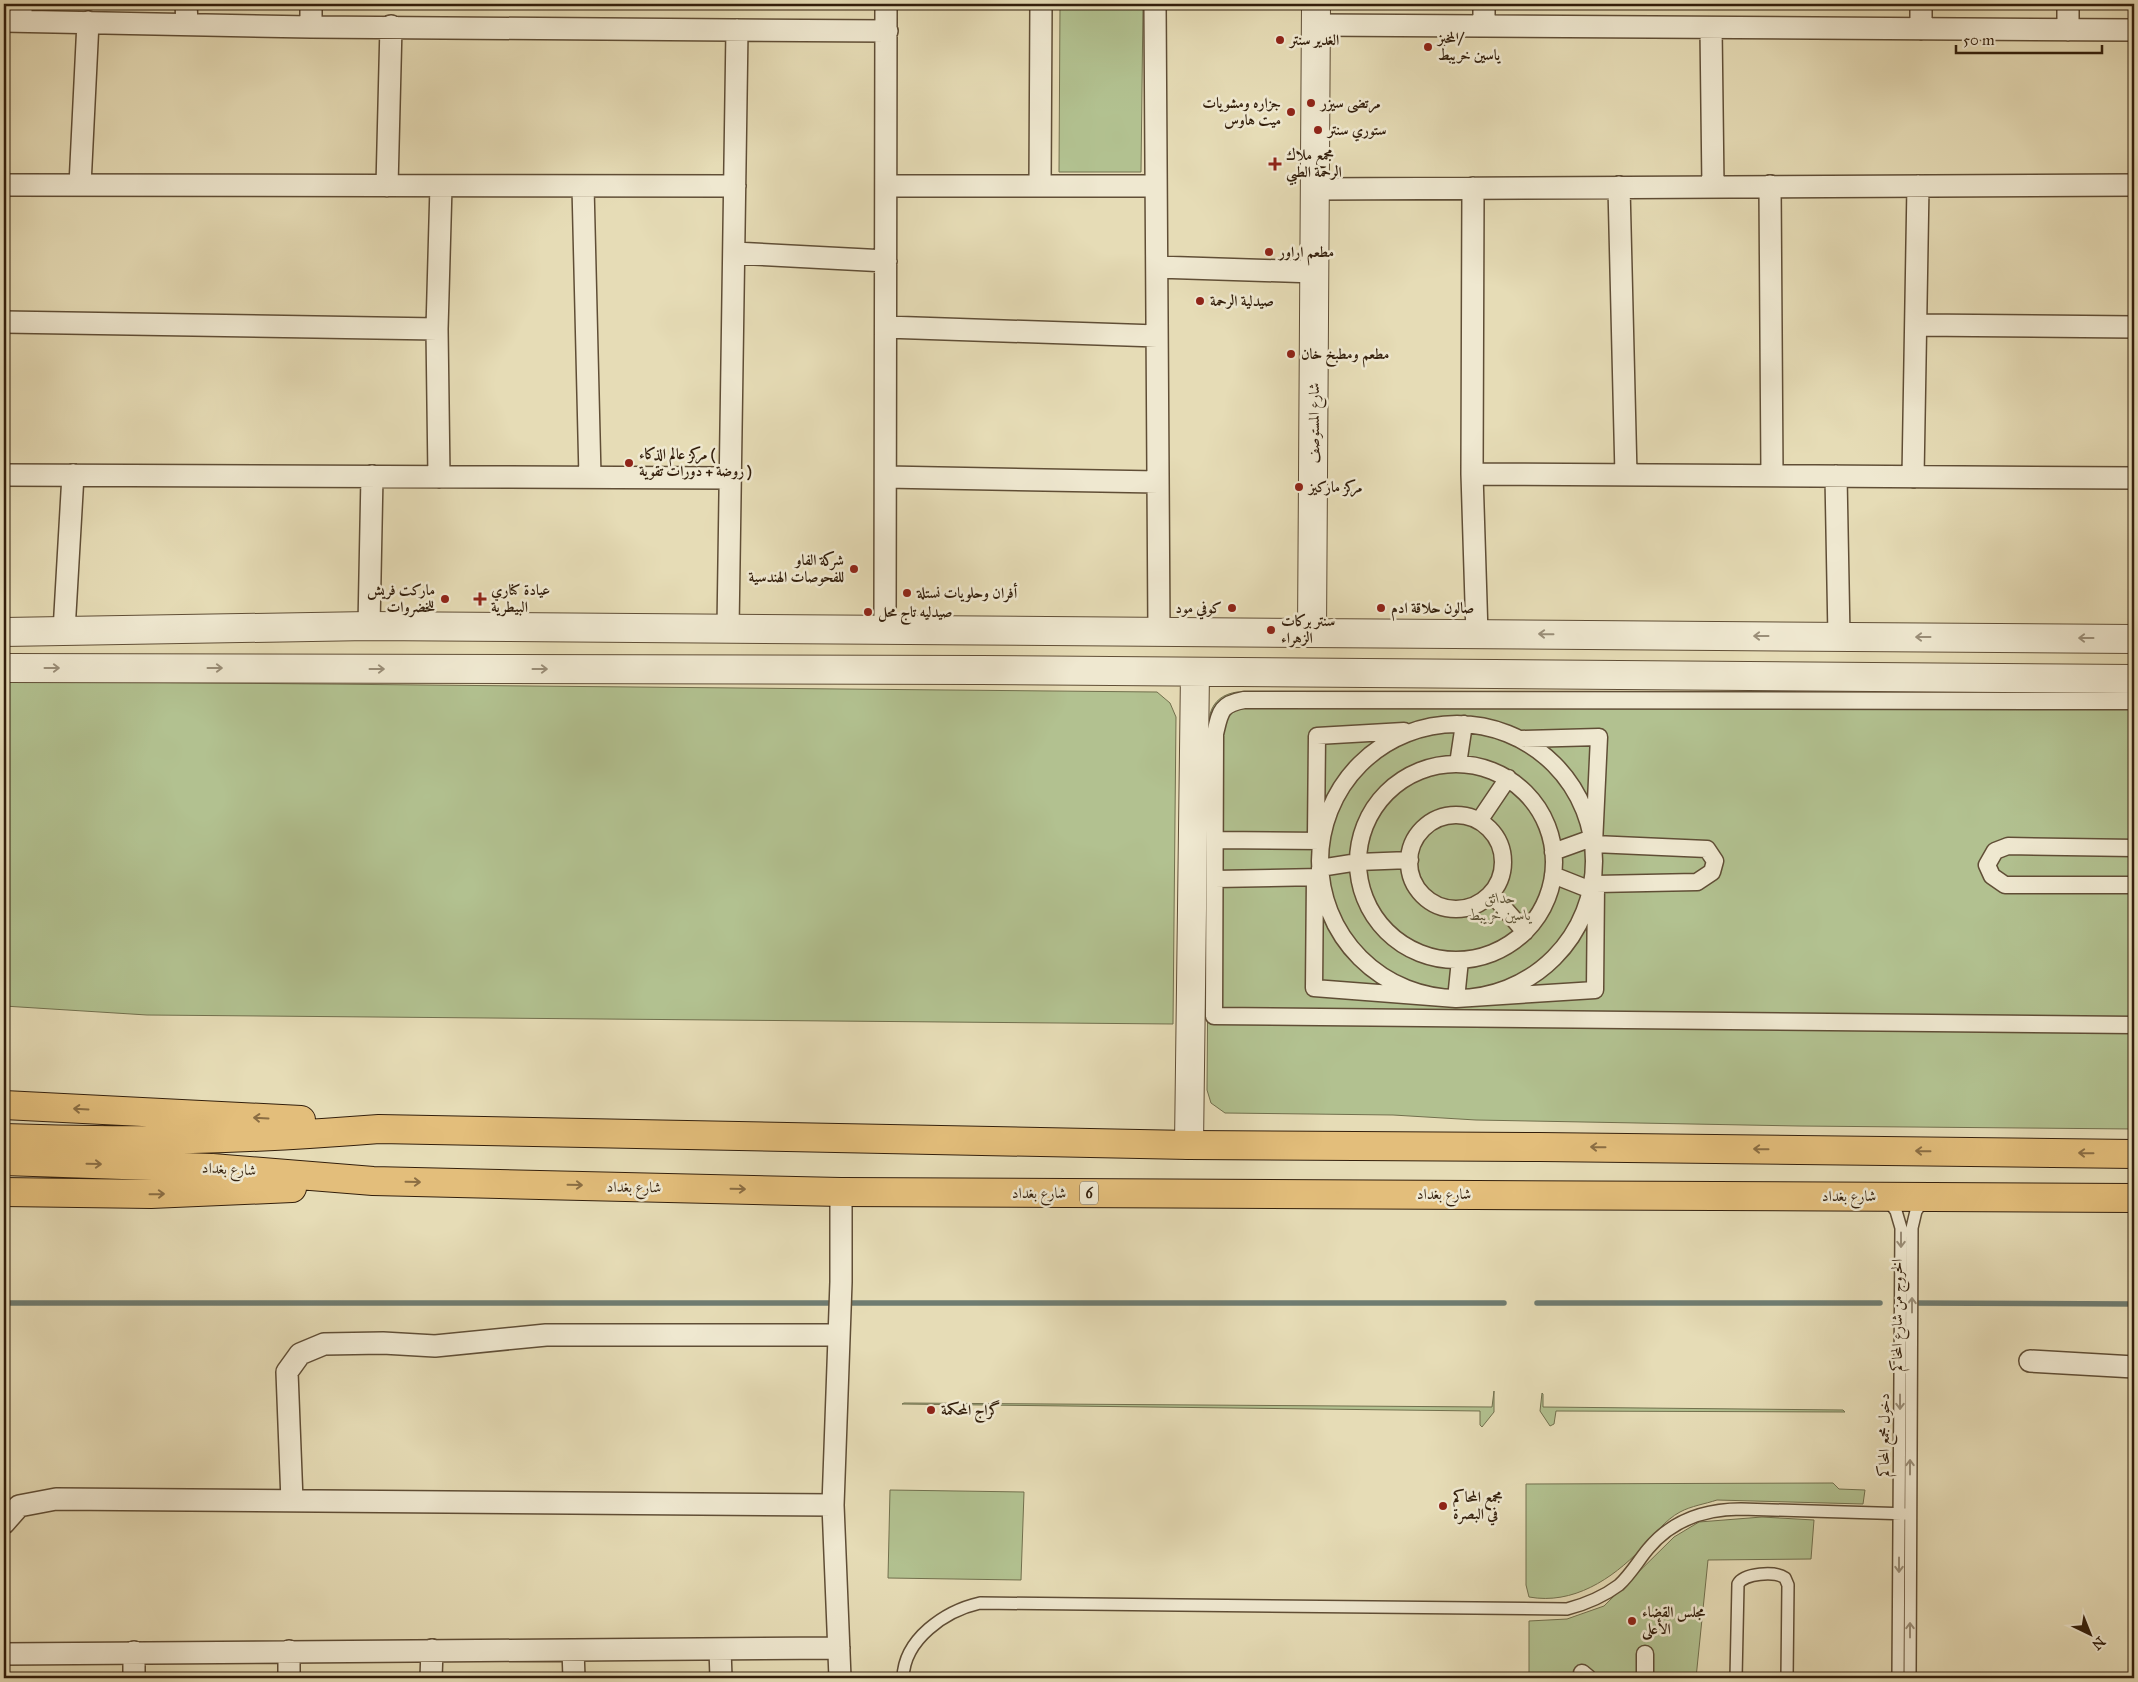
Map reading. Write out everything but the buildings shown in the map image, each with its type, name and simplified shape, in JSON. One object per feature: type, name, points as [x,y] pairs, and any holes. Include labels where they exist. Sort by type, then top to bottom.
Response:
[{"type":"highway","points":[[4,1105],[297,1120],[379,1129]]},
{"type":"highway","name":"شارع بغداد","points":[[4,1161],[45,1151],[379,1129],[1189,1145],[2134,1154]]},
{"type":"highway","name":"شارع بغداد","points":[[4,1138],[45,1151],[212,1168],[373,1180],[841,1192],[2134,1198]]},
{"type":"highway","points":[[4,1192],[151,1194],[302,1187],[373,1180]]},
{"type":"street","points":[[311,26],[312,4]]},
{"type":"street","points":[[885,630],[886,4]]},
{"type":"street","points":[[1040,186],[1041,4]]},
{"type":"street","points":[[1155,4],[1159,632]]},
{"type":"street","points":[[1484,4],[1484,26]]},
{"type":"street","points":[[1921,4],[1921,29]]},
{"type":"street","points":[[2068,4],[2068,30]]},
{"type":"street","points":[[15,15],[88,22],[186,14],[311,26],[887,31]]},
{"type":"street","points":[[1316,14],[1484,26],[2134,30]]},
{"type":"street","name":"شارع المستوصف","points":[[1312,633],[1316,14]]},
{"type":"street","points":[[80,185],[88,22]]},
{"type":"street","points":[[387,186],[391,26]]},
{"type":"street","points":[[1711,28],[1713,187]]},
{"type":"street","points":[[728,629],[737,30]]},
{"type":"street","points":[[4,185],[735,186]]},
{"type":"street","points":[[1315,189],[2134,185]]},
{"type":"street","points":[[439,477],[437,329],[441,186]]},
{"type":"street","points":[[583,186],[590,477]]},
{"type":"street","points":[[887,186],[1156,186]]},
{"type":"street","points":[[1770,186],[1772,475]]},
{"type":"street","points":[[1913,476],[1918,186]]},
{"type":"street","points":[[1619,187],[1626,475]]},
{"type":"street","points":[[1473,188],[1472,474],[1477,634]]},
{"type":"street","points":[[734,253],[886,261]]},
{"type":"street","points":[[1157,267],[1315,272]]},
{"type":"street","points":[[4,322],[437,329]]},
{"type":"street","points":[[1917,325],[2134,327]]},
{"type":"street","points":[[886,327],[1157,336]]},
{"type":"street","points":[[1472,474],[2134,478]]},
{"type":"street","points":[[4,475],[730,478]]},
{"type":"street","points":[[64,631],[73,475]]},
{"type":"street","points":[[370,626],[372,476]]},
{"type":"street","points":[[1836,476],[1839,637]]},
{"type":"street","points":[[886,477],[1158,482]]},
{"type":"street","points":[[4,632],[370,626],[2134,639]]},
{"type":"street","points":[[981,670],[982,630]]},
{"type":"street","points":[[1587,635],[1587,675]]},
{"type":"street","points":[[4,668],[981,670],[2134,679]]},
{"type":"street","points":[[1189,1145],[1195,672]]},
{"type":"street","points":[[2134,701],[1244,700],[1231,702],[1221,712],[1215,734],[1214,879],[1214,1016],[2134,1025]]},
{"type":"street","points":[[1458,764],[1464,724]]},
{"type":"street","points":[[1521,739],[1598,737],[1593,841],[1595,990],[1456,999],[1314,988],[1319,874],[1317,736],[1416,730],[1440,725],[1464,724],[1502,731],[1521,739],[1543,754],[1562,772],[1577,794],[1588,818],[1593,841]]},
{"type":"street","points":[[1319,841],[1328,813],[1339,790],[1354,770],[1372,753],[1393,739],[1416,730]]},
{"type":"street","points":[[1458,764],[1477,766],[1495,772],[1508,778],[1527,793],[1539,808],[1548,825],[1553,852],[1553,875],[1546,900],[1537,917],[1525,932],[1510,944],[1492,953],[1474,959],[1460,960],[1435,958],[1417,953],[1385,931],[1373,915],[1364,898],[1359,880],[1358,862],[1360,841],[1366,823],[1388,791],[1403,779],[1420,771],[1439,765],[1458,764]]},
{"type":"street","points":[[1479,821],[1508,778]]},
{"type":"street","points":[[1457,816],[1479,821],[1495,836],[1503,857],[1503,868],[1500,880],[1491,893],[1477,904],[1455,909],[1433,903],[1417,888],[1412,877],[1410,860],[1413,845],[1419,835],[1436,821],[1457,816]]},
{"type":"street","points":[[1215,840],[1319,841]]},
{"type":"street","points":[[1319,874],[1329,912],[1341,936],[1358,957],[1379,975],[1403,988],[1429,996],[1456,999],[1482,996],[1507,989],[1530,977],[1550,962],[1568,942],[1581,920],[1596,884],[1697,882],[1712,872],[1715,861],[1707,849],[1593,841],[1553,852]]},
{"type":"street","points":[[2134,848],[2008,846],[1995,851],[1987,864],[1992,876],[2005,885],[2134,885]]},
{"type":"street","points":[[1214,879],[1319,874],[1358,862],[1410,860]]},
{"type":"street","points":[[1553,875],[1593,891]]},
{"type":"street","points":[[1491,893],[1525,932]]},
{"type":"street","points":[[1456,999],[1460,960]]},
{"type":"street","points":[[840,1678],[832,1505],[842,1282],[841,1192]]},
{"type":"street","points":[[292,1501],[287,1372],[300,1354],[324,1344],[384,1343],[435,1346],[546,1335],[840,1325]]},
{"type":"street","points":[[2030,1361],[2134,1367]]},
{"type":"street","points":[[4,1523],[19,1506],[56,1499],[832,1505]]},
{"type":"street","points":[[4,1654],[839,1648]]},
{"type":"street","points":[[720,1649],[721,1678]]},
{"type":"street","points":[[431,1678],[432,1650]]},
{"type":"street","points":[[573,1650],[574,1678]]},
{"type":"street","points":[[289,1651],[289,1678]]},
{"type":"street","points":[[134,1652],[134,1678]]},
{"type":"street","points":[[1645,1654],[1645,1678]]},
{"type":"lane","name":"دخول مجمع المحاكم","points":[[1884,1196],[1896,1211],[1901,1228],[1904,1514]]},
{"type":"lane","name":"الخروج من شارع المحاكم","points":[[1910,1678],[1904,1597],[1904,1514],[1912,1228],[1916,1211],[1926,1197]]},
{"type":"lane","points":[[903,1678],[903,1671],[909,1658],[924,1634],[944,1616],[980,1603],[1566,1609],[1595,1600],[1608,1593],[1630,1574],[1658,1539],[1669,1529],[1696,1515],[1710,1511],[1733,1508],[1904,1514]]},
{"type":"lane","points":[[1736,1678],[1738,1584],[1740,1580],[1747,1576],[1777,1574],[1785,1578],[1788,1585],[1786,1678]]},
{"type":"lane","points":[[1898,1678],[1904,1597]]},
{"type":"green space","points":[[1060,4],[1143,4],[1141,172],[1059,172]]},
{"type":"green space","points":[[4,681],[1157,692],[1170,703],[1176,717],[1173,1024],[147,1015],[4,1006]]},
{"type":"green space","name":"حدائق ياسين خريبط","points":[[1237,692],[2134,697],[2134,1129],[1799,1126],[1476,1120],[1393,1115],[1225,1113],[1211,1103],[1207,1090],[1210,714],[1217,701],[1228,694]]},
{"type":"green space","points":[[1494,1391],[1494,1412],[1482,1427],[1480,1425],[1480,1411],[902,1404],[1492,1407]]},
{"type":"green space","points":[[1542,1393],[1543,1407],[1843,1410],[1845,1412],[1556,1411],[1554,1424],[1550,1426],[1540,1411]]},
{"type":"green space","points":[[1833,1483],[1839,1489],[1865,1490],[1863,1504],[1717,1500],[1698,1505],[1680,1512],[1669,1519],[1630,1560],[1591,1587],[1561,1597],[1529,1597],[1526,1585],[1526,1484]]},
{"type":"green space","points":[[890,1490],[1024,1492],[1021,1580],[888,1578]]},
{"type":"green space","points":[[1762,1517],[1814,1520],[1811,1559],[1708,1560],[1696,1678],[1529,1678],[1529,1621],[1567,1619],[1604,1606],[1674,1537],[1699,1522]]},
{"type":"waterway","points":[[4,1303],[1504,1303]]},
{"type":"waterway","points":[[1537,1303],[1880,1303]]},
{"type":"waterway","points":[[1912,1303],[2134,1304]]},
{"type":"place","name":"الغدير سنتر","points":[[1280,40]]},
{"type":"place","name":"المخبز/ ياسين خريبط","points":[[1428,47]]},
{"type":"place","name":"مرتضى سيزر","points":[[1311,103]]},
{"type":"place","name":"جزاره ومشويات ميت هاوس","points":[[1291,112]]},
{"type":"place","name":"ستوري سنتر","points":[[1318,130]]},
{"type":"place","name":"مجمع ملاك الرحمة الطبي","points":[[1275,164]]},
{"type":"place","name":"مطعم اراور","points":[[1269,252]]},
{"type":"place","name":"صيدلية الرحمة","points":[[1200,301]]},
{"type":"place","name":"مطعم ومطبخ خان","points":[[1291,354]]},
{"type":"place","name":"مركز عالم الذكاء ( روضة + دورات تقوية )","points":[[629,463]]},
{"type":"place","name":"مركز ماركيز","points":[[1299,487]]},
{"type":"place","name":"شركة الفاو للفحوصات الهندسية","points":[[854,569]]},
{"type":"place","name":"أفران وحلويات نستلة","points":[[907,593]]},
{"type":"place","name":"ماركت فريش للخضروات","points":[[445,599]]},
{"type":"place","name":"عيادة كناري البيطرية","points":[[480,599]]},
{"type":"place","name":"كوفي مود","points":[[1232,608]]},
{"type":"place","name":"صالون حلاقة ادم","points":[[1381,608]]},
{"type":"place","name":"صيدليه تاج محل","points":[[868,612]]},
{"type":"place","name":"سنتر بركات الزهراء","points":[[1271,630]]},
{"type":"place","name":"گراج المحكمة","points":[[931,1410]]},
{"type":"place","name":"مجمع المحاكم في البصرة","points":[[1443,1506]]},
{"type":"place","name":"مجلس القضاء الأعلى","points":[[1632,1621]]}]
